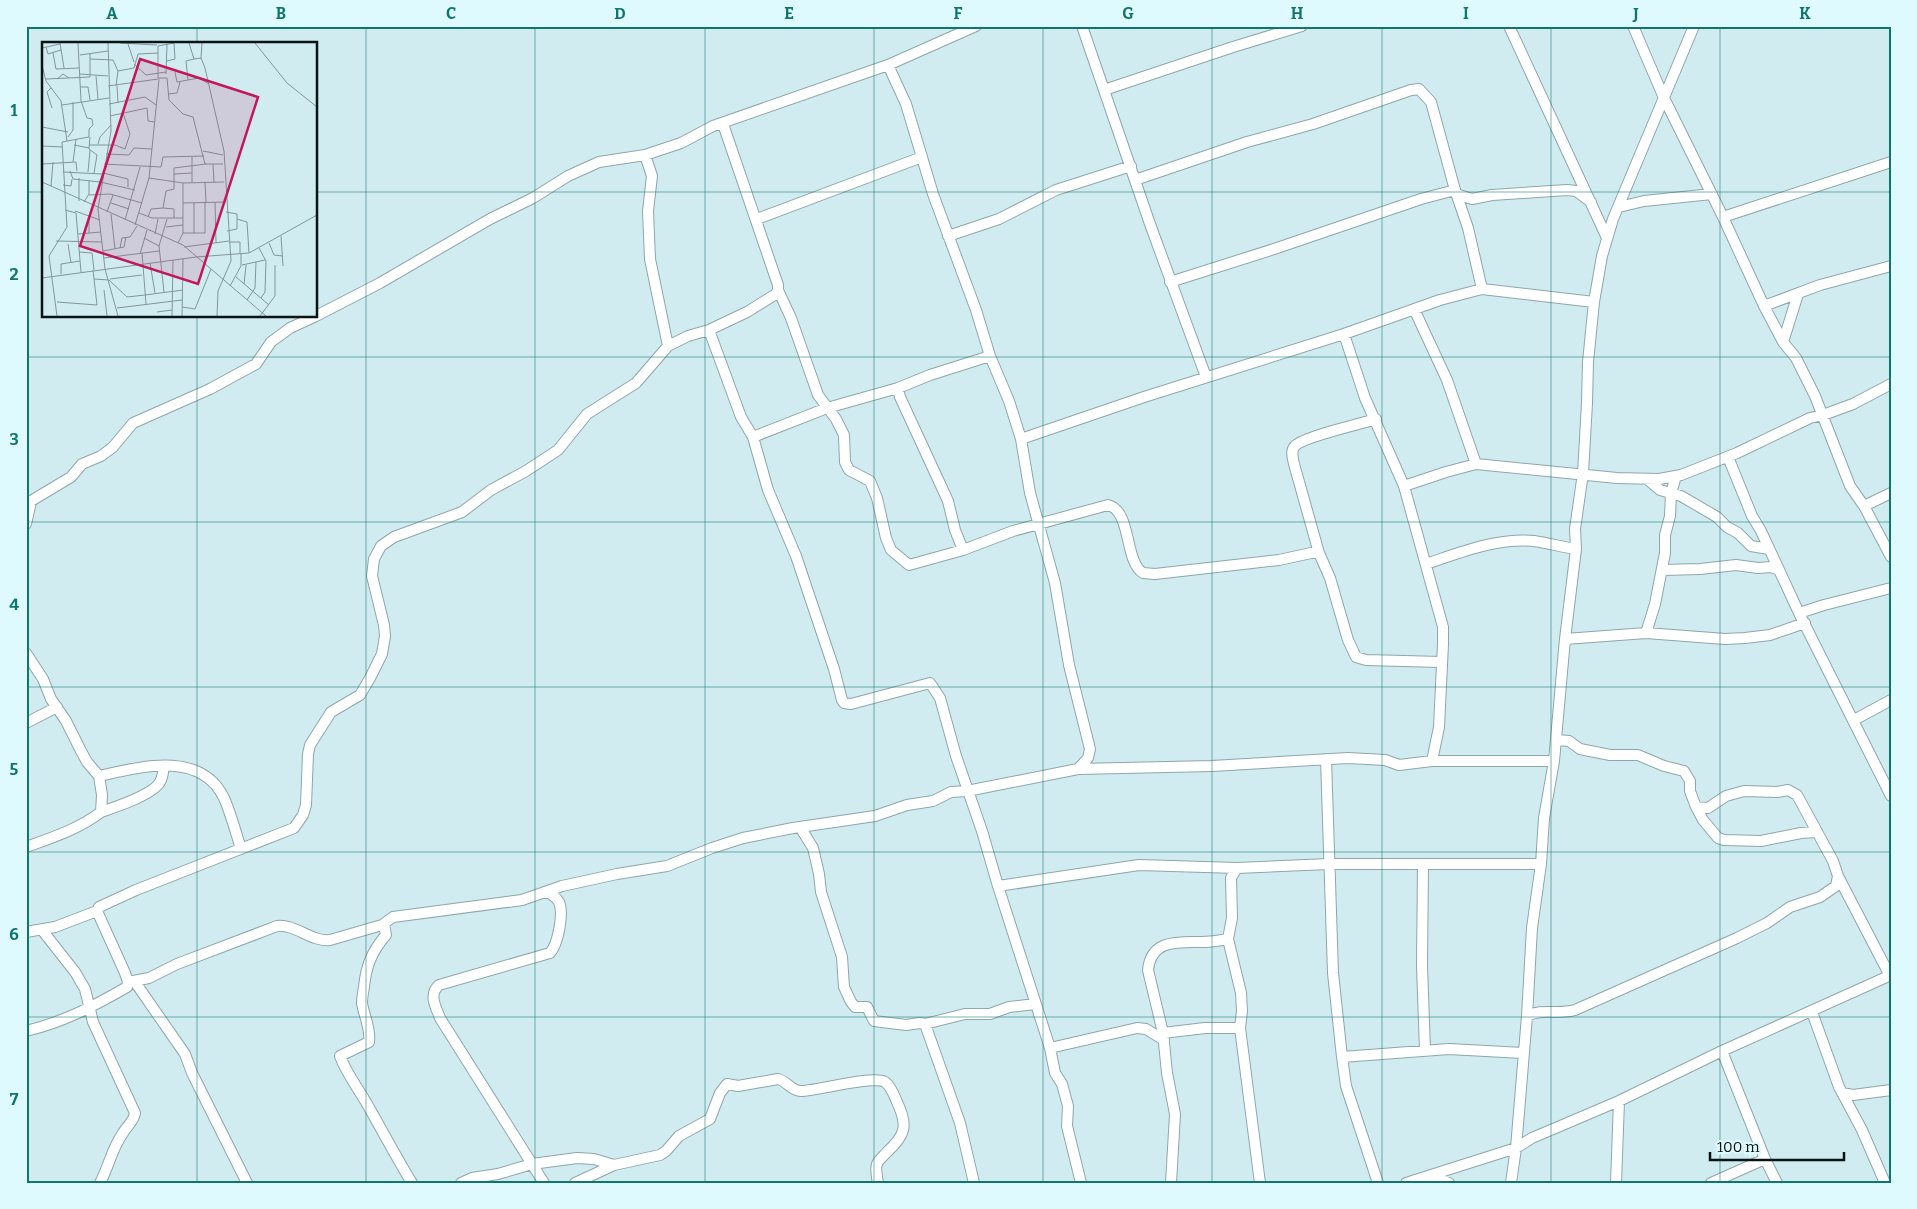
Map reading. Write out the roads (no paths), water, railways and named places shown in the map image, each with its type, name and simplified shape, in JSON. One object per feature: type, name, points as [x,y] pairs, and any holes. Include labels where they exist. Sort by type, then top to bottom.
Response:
[{"type":"street","points":[[318,315],[392,276],[490,219],[533,198],[568,176],[599,162],[645,155],[723,124],[888,65],[976,26]]},
{"type":"street","points":[[1082,26],[1170,282],[1206,377]]},
{"type":"street","points":[[1104,90],[1241,44],[1302,26]]},
{"type":"street","points":[[1509,26],[1607,238]]},
{"type":"street","points":[[1633,26],[1664,98],[1712,194],[1764,306],[1783,342],[1796,358],[1823,415],[1850,486],[1864,506],[1891,557]]},
{"type":"street","points":[[1511,1183],[1516,1148],[1527,1016],[1532,928],[1541,864],[1544,818],[1554,761],[1565,639],[1576,550],[1575,530],[1582,475],[1588,362],[1594,302],[1607,238],[1694,26]]},
{"type":"street","points":[[888,65],[906,104],[948,236],[1021,438],[1030,493],[1055,583],[1069,664],[1090,749],[1088,758],[1078,769]]},
{"type":"street","points":[[1135,180],[1207,155],[1314,124],[1411,90],[1419,89],[1431,102],[1468,228],[1482,289]]},
{"type":"street","points":[[723,124],[757,219],[778,290],[791,318],[818,395],[840,426],[844,435],[845,462],[850,470],[868,479],[872,484],[891,550],[909,565],[963,550],[1038,524],[1104,506],[1112,506],[1121,517],[1137,567],[1139,571],[1148,575],[1279,560],[1319,553]]},
{"type":"street","points":[[645,155],[652,176],[648,227],[650,259],[668,346]]},
{"type":"street","points":[[757,219],[922,157]]},
{"type":"street","points":[[1723,217],[1891,162]]},
{"type":"street","points":[[948,236],[999,219],[1056,190],[1131,166]]},
{"type":"street","points":[[1170,282],[1405,204],[1456,192],[1472,199],[1492,195],[1567,190],[1576,191],[1591,202]]},
{"type":"street","points":[[1619,207],[1644,201],[1712,194]]},
{"type":"street","points":[[1764,306],[1837,280],[1891,266]]},
{"type":"street","points":[[1021,438],[1344,334],[1440,300],[1482,289],[1594,302]]},
{"type":"street","points":[[26,932],[42,930],[96,912],[107,902],[294,828],[299,823],[306,805],[310,745],[331,712],[360,695],[382,654],[385,636],[384,625],[372,576],[374,558],[381,546],[394,537],[462,512],[491,490],[526,471],[558,450],[587,414],[636,383],[668,346],[688,336],[709,330],[771,297],[778,290]]},
{"type":"street","points":[[1783,342],[1798,294]]},
{"type":"street","points":[[1414,309],[1447,380],[1476,464]]},
{"type":"street","points":[[26,524],[29,503],[71,477],[82,464],[101,456],[113,447],[133,423],[210,389],[256,364],[271,342],[290,328],[312,318]]},
{"type":"street","points":[[709,330],[741,417],[753,437],[768,490],[808,589],[842,700],[844,703],[851,704],[928,683],[932,684],[940,698],[1050,1048],[1054,1073],[1062,1084],[1068,1106],[1067,1126],[1081,1183]]},
{"type":"street","points":[[1344,334],[1365,398],[1404,486],[1442,627],[1443,644],[1438,727],[1432,761]]},
{"type":"street","points":[[753,437],[827,408],[898,388],[930,375],[990,356]]},
{"type":"street","points":[[1404,486],[1476,464],[1582,475],[1647,479],[1676,476],[1728,457],[1803,420],[1853,404],[1891,384]]},
{"type":"street","points":[[898,388],[900,397],[948,501],[955,530],[963,550]]},
{"type":"street","points":[[1376,420],[1304,441],[1293,447],[1294,464],[1319,553],[1330,578],[1348,640],[1356,657],[1366,660],[1441,662]]},
{"type":"street","points":[[1728,457],[1752,516],[1891,796]]},
{"type":"street","points":[[1646,633],[1655,604],[1662,570],[1665,553],[1665,535],[1670,516],[1671,493],[1676,476]]},
{"type":"street","points":[[1647,479],[1660,490],[1681,496],[1701,509],[1717,516],[1728,528],[1738,533],[1751,546],[1769,550]]},
{"type":"street","points":[[1864,506],[1891,493]]},
{"type":"street","points":[[1426,564],[1489,544],[1502,542],[1536,541],[1576,550]]},
{"type":"street","points":[[1662,570],[1700,569],[1736,564],[1758,568],[1771,567],[1779,570]]},
{"type":"street","points":[[1799,613],[1891,588]]},
{"type":"street","points":[[1565,639],[1646,633],[1725,639],[1744,638],[1770,635],[1805,622]]},
{"type":"street","points":[[26,653],[43,679],[51,699],[66,721],[87,762],[99,776],[102,795],[101,812]]},
{"type":"street","points":[[1854,720],[1891,700]]},
{"type":"street","points":[[26,723],[57,707]]},
{"type":"street","points":[[1556,740],[1569,741],[1580,749],[1610,755],[1638,755],[1664,766],[1682,769],[1690,781],[1691,794],[1696,807],[1714,835],[1724,840],[1761,841],[1801,832],[1817,832]]},
{"type":"street","points":[[1326,759],[1333,973],[1342,1057],[1346,1086],[1378,1183]]},
{"type":"street","points":[[26,1031],[58,1023],[89,1009],[127,987],[132,982],[149,978],[177,964],[277,926],[289,927],[321,940],[340,937],[384,924],[393,917],[510,902],[617,874],[667,866],[742,838],[876,816],[907,805],[933,801],[951,792],[968,791],[1078,769],[1212,766],[1326,759],[1385,760],[1400,765],[1432,761],[1554,761]]},
{"type":"street","points":[[99,776],[126,770],[164,766],[185,766],[204,774],[218,788],[224,799],[241,849]]},
{"type":"street","points":[[26,847],[72,829],[101,812],[156,787],[160,782],[164,766]]},
{"type":"street","points":[[1406,1183],[1516,1148],[1532,1138],[1619,1101],[1722,1051],[1890,976],[1799,797],[1791,791],[1736,792],[1708,808],[1696,807]]},
{"type":"street","points":[[800,827],[813,848],[821,892],[842,958],[844,987],[853,1006],[866,1006],[870,1009],[874,1021],[906,1025],[925,1024],[965,1014],[990,1014],[1009,1007],[1035,1004]]},
{"type":"street","points":[[998,886],[1140,865],[1237,868],[1330,864],[1541,864]]},
{"type":"street","points":[[1423,864],[1422,966],[1425,1050]]},
{"type":"street","points":[[1237,868],[1231,878],[1232,918],[1228,939],[1241,993],[1242,1011],[1240,1028],[1260,1183]]},
{"type":"street","points":[[1527,1016],[1536,1011],[1563,1012],[1575,1010],[1681,964],[1761,926],[1790,907],[1820,897],[1836,886],[1838,876]]},
{"type":"street","points":[[544,1183],[440,1018],[433,1000],[433,992],[439,985],[550,953],[560,925],[561,910],[557,900],[547,892]]},
{"type":"street","points":[[96,912],[126,973],[185,1054],[192,1073],[247,1183]]},
{"type":"street","points":[[384,924],[386,935],[372,954],[365,974],[362,1002],[369,1033],[369,1042],[340,1056],[344,1067],[366,1103],[389,1147],[412,1183]]},
{"type":"street","points":[[42,930],[81,982],[89,998],[89,1009],[97,1032],[135,1113],[134,1118],[123,1132],[113,1150],[100,1183]]},
{"type":"street","points":[[1171,1183],[1175,1114],[1167,1073],[1164,1036],[1148,970],[1149,962],[1158,948],[1180,942],[1228,939]]},
{"type":"street","points":[[1812,1012],[1842,1093],[1862,1130],[1885,1183]]},
{"type":"street","points":[[1050,1048],[1123,1030],[1146,1029],[1154,1026],[1160,1019]]},
{"type":"street","points":[[925,1024],[960,1123],[971,1181]]},
{"type":"street","points":[[1146,1029],[1164,1036],[1190,1029],[1240,1028]]},
{"type":"street","points":[[1342,1057],[1449,1049],[1523,1053]]},
{"type":"street","points":[[1722,1051],[1777,1183]]},
{"type":"street","points":[[575,1183],[614,1165],[652,1158],[666,1152],[679,1136],[710,1119],[720,1093],[726,1084],[738,1086],[778,1079],[792,1089],[801,1091],[877,1081],[884,1082],[891,1088],[904,1118],[904,1128],[903,1134],[896,1144],[878,1162],[876,1168],[878,1183]]},
{"type":"street","points":[[1842,1093],[1853,1095],[1891,1090]]},
{"type":"street","points":[[1616,1183],[1619,1101]]},
{"type":"street","points":[[461,1183],[472,1178],[498,1174],[532,1164],[586,1157],[614,1165]]},
{"type":"street","points":[[1711,1183],[1765,1158]]},
{"type":"street","points":[[1430,1176],[1449,1183]]}]
